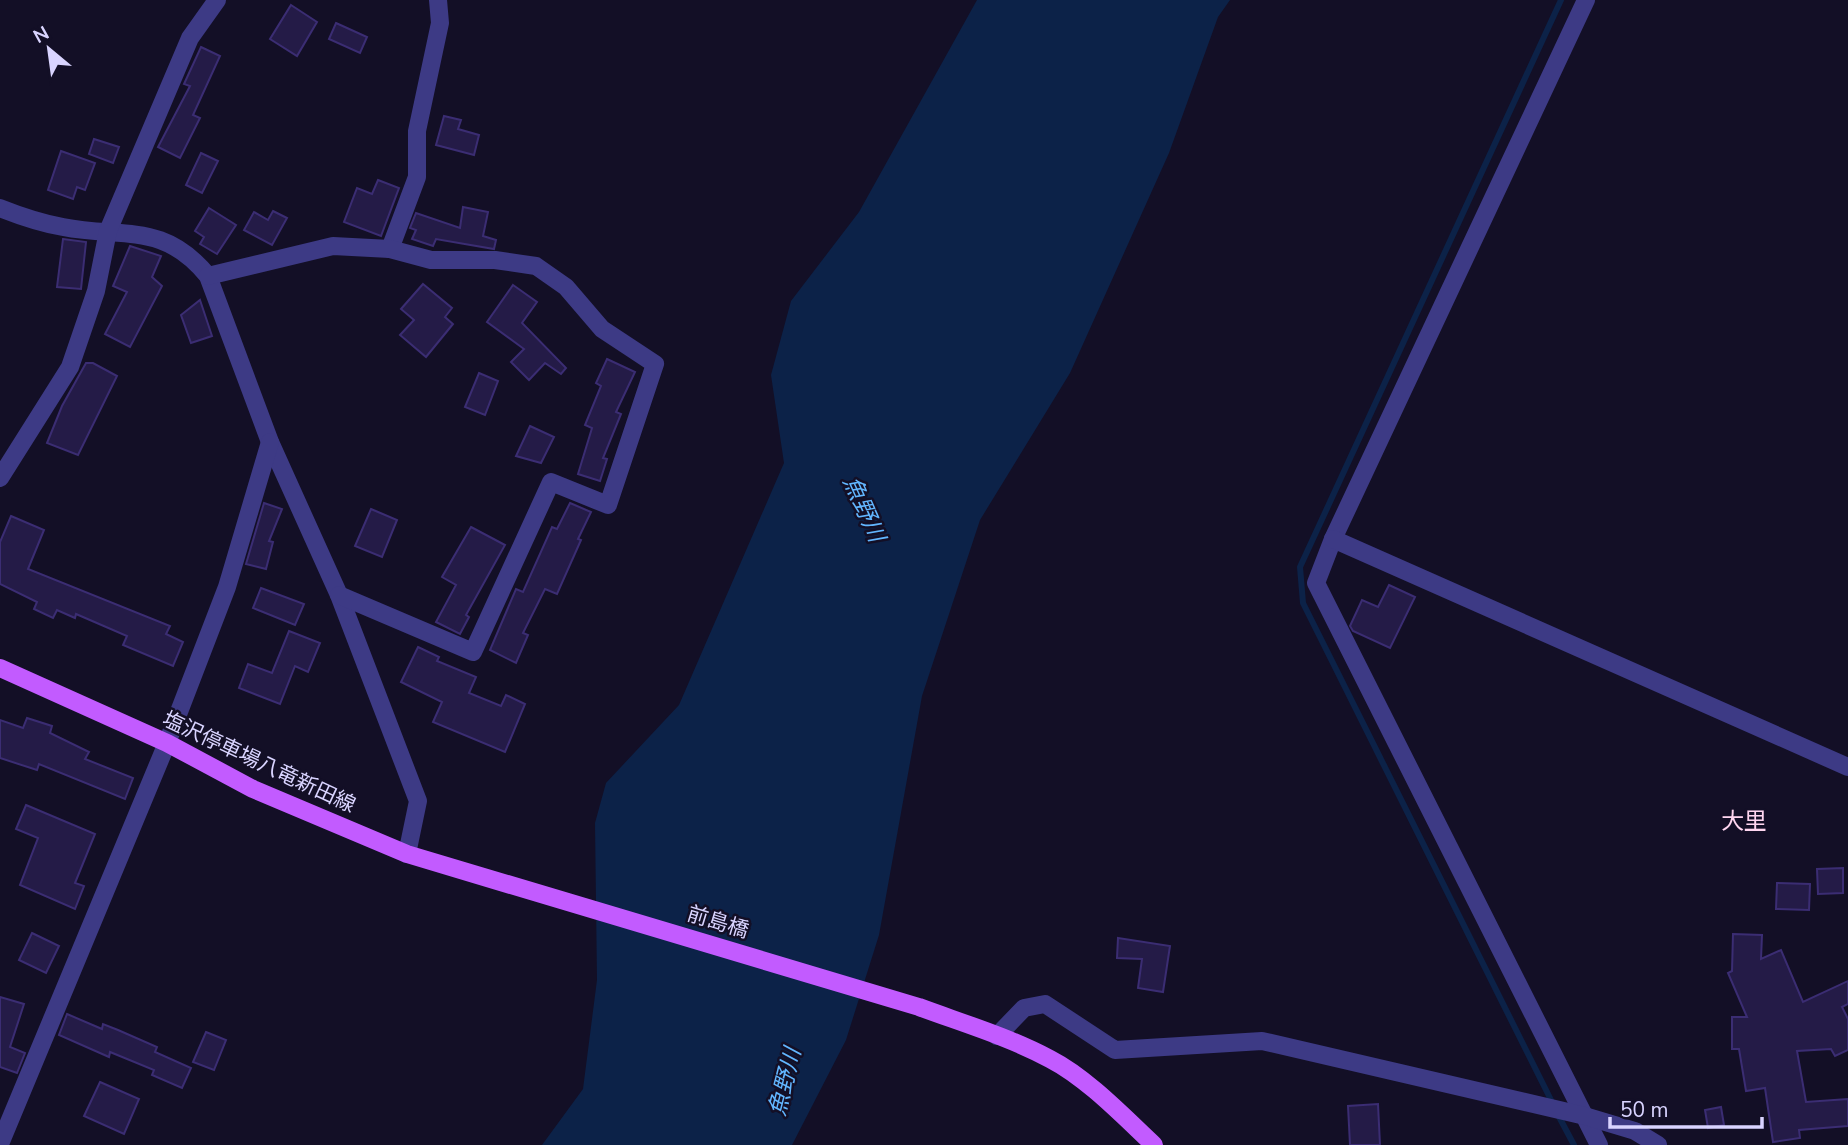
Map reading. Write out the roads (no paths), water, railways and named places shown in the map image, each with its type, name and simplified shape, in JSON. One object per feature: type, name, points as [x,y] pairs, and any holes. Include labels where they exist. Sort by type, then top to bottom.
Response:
[{"type":"main road","name":"塩沢停車場八竜新田線","points":[[0,668],[167,743],[253,789],[407,854],[504,881]]},
{"type":"main road","name":"前島橋","points":[[504,881],[919,1007],[997,1036]]},
{"type":"main road","points":[[997,1036],[1051,1059],[1112,1106],[1154,1145]]},
{"type":"street","points":[[0,478],[70,367],[96,291],[108,231],[190,38],[217,0]]},
{"type":"street","points":[[390,249],[417,177],[417,131],[440,23],[438,0]]},
{"type":"street","points":[[1586,0],[1333,539],[1316,583],[1599,1145]]},
{"type":"street","points":[[0,208],[64,228],[155,237],[190,255],[208,276],[270,442],[339,596],[418,801],[407,854]]},
{"type":"street","points":[[208,276],[333,246],[390,249],[431,260],[495,260],[536,266],[566,287],[602,329],[655,364],[608,505],[551,482],[473,652],[339,596]]},
{"type":"street","points":[[0,1143],[167,743],[227,587],[270,442]]},
{"type":"street","points":[[1333,539],[1848,767]]},
{"type":"street","points":[[997,1036],[1024,1007],[1045,1004],[1115,1050],[1262,1041],[1584,1116],[1635,1130],[1658,1145]]},
{"type":"water","name":"魚野川","points":[[977,0],[1230,0],[1218,17],[1169,153],[1070,373],[980,520],[922,696],[879,935],[846,1040],[792,1145],[542,1145],[583,1089],[597,980],[595,823],[606,783],[679,705],[784,463],[771,375],[791,301],[859,212]]},
{"type":"waterway","points":[[1553,1104],[1303,603],[1300,567],[1561,0]]},
{"type":"waterway","points":[[1557,1113],[1574,1145]]},
{"type":"district","name":"大里","points":[[1744,821]]}]
